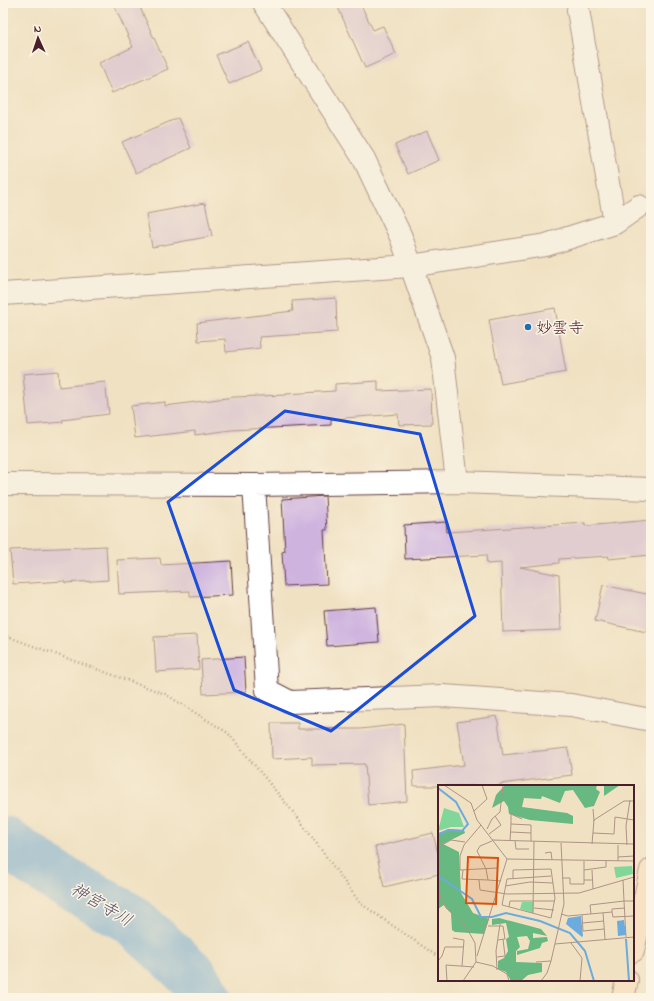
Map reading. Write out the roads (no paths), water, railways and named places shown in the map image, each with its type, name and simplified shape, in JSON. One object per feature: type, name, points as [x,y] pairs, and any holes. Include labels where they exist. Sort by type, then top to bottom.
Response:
[{"type":"street","points":[[264,3],[364,159],[401,237],[410,266],[444,358],[458,482]]},
{"type":"street","points":[[578,10],[615,223]]},
{"type":"street","points":[[3,294],[410,266],[546,245],[615,223],[639,206]]},
{"type":"street","points":[[3,484],[254,485],[458,482],[651,490]]},
{"type":"street","points":[[254,485],[267,690],[290,702],[443,696],[571,705],[651,720]]},
{"type":"street","points":[[634,946],[651,870]]},
{"type":"street","points":[[623,998],[626,981]]},
{"type":"waterway","name":"神宮寺川","points":[[3,841],[59,879],[131,919],[192,975],[207,998]]},
{"type":"place","name":"妙雲寺","points":[[528,327]]}]
